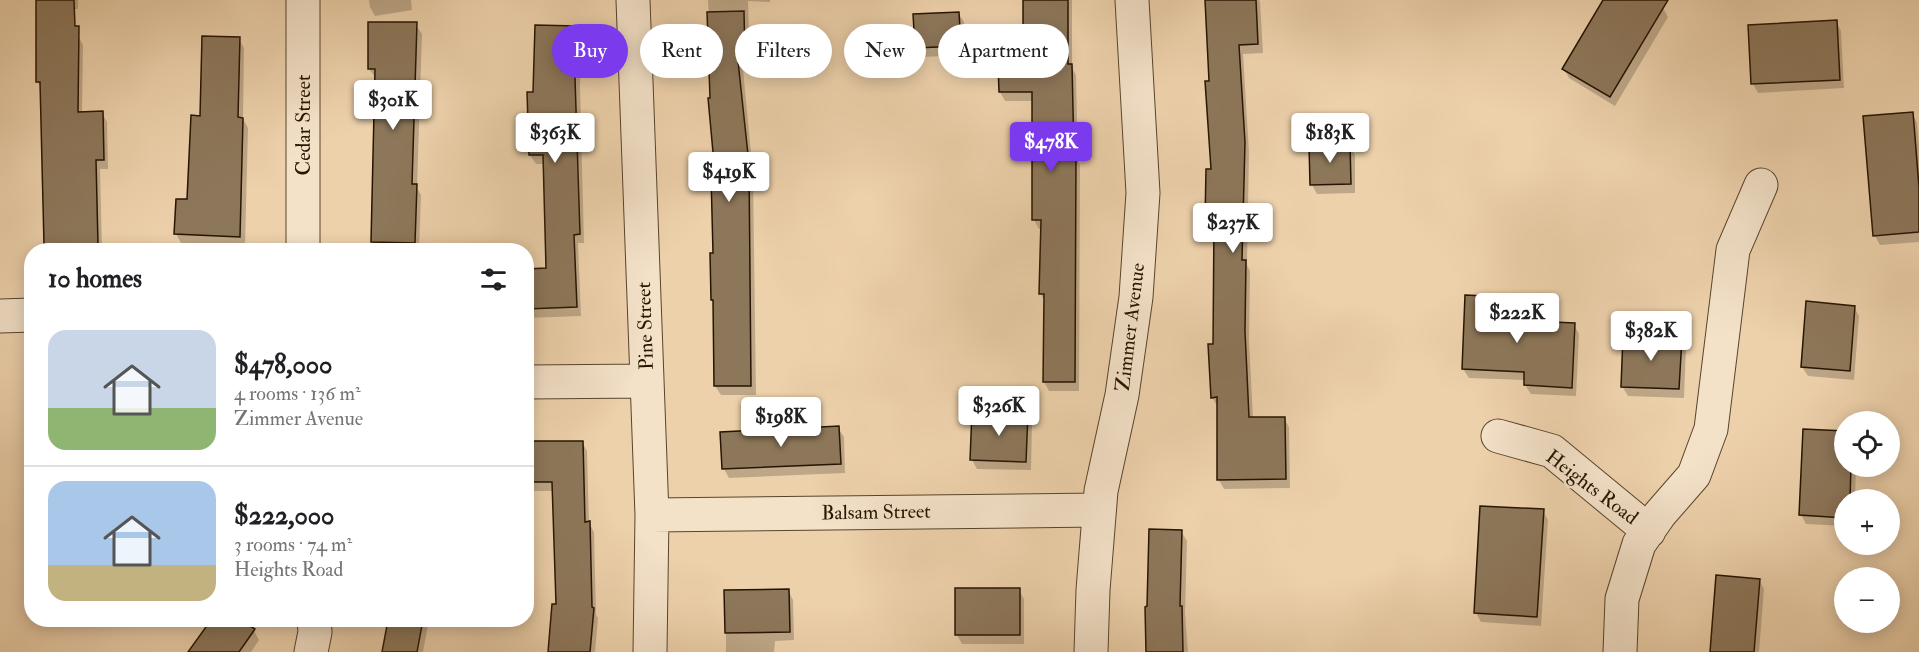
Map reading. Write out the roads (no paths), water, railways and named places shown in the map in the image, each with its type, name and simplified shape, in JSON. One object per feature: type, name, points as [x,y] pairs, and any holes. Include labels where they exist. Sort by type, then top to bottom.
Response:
[{"type":"street","name":"Cedar Street","points":[[303,0],[303,243]]},
{"type":"street","name":"Pine Street","points":[[633,0],[652,515],[650,652]]},
{"type":"street","name":"Zimmer Avenue","points":[[1091,652],[1093,590],[1101,491],[1122,395],[1136,297],[1143,193],[1132,0]]},
{"type":"street","name":"Heights Road","points":[[1620,652],[1622,599],[1639,544],[1694,475],[1711,429],[1733,250],[1761,185]]},
{"type":"street","points":[[0,316],[24,315]]},
{"type":"street","points":[[534,382],[647,381]]},
{"type":"street","name":"Heights Road","points":[[1498,436],[1552,451],[1649,531]]},
{"type":"street","name":"Balsam Street","points":[[652,515],[1099,510]]},
{"type":"street","points":[[312,652],[315,627]]}]
